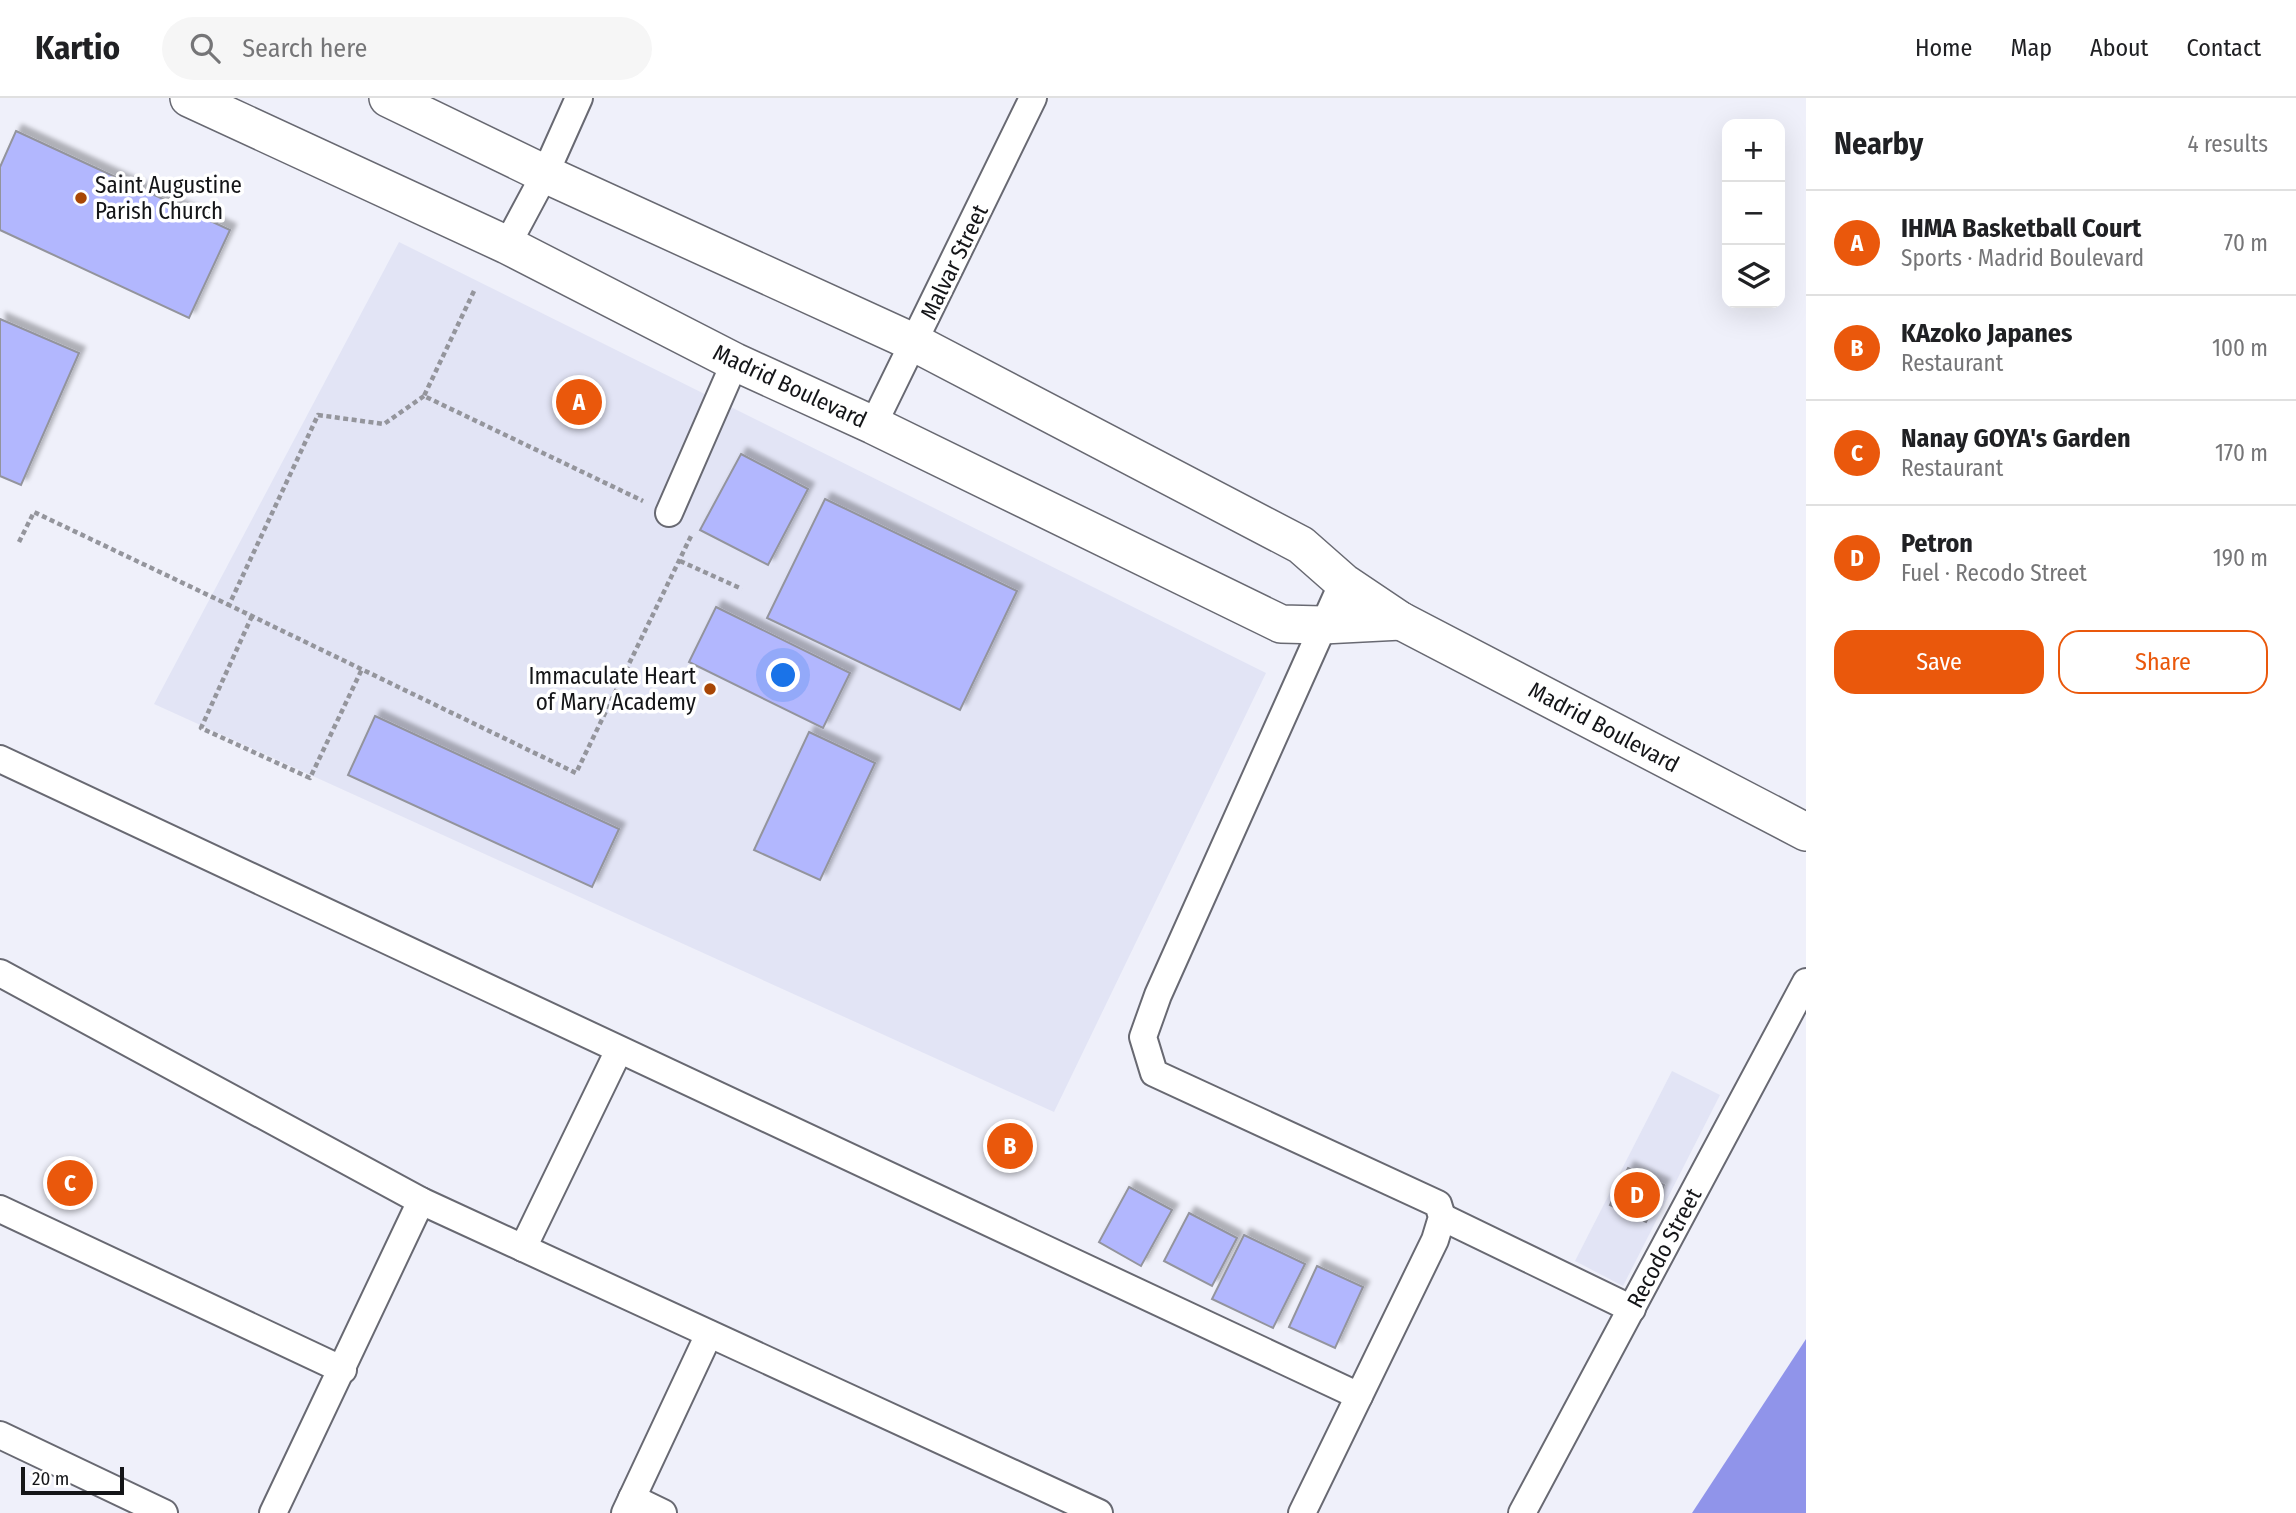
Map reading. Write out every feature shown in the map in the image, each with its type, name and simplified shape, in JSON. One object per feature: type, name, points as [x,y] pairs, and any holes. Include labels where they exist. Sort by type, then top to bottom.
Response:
[{"type":"street","name":"Madrid Boulevard","points":[[189,98],[506,245],[735,362],[873,425],[1281,624],[1401,621]]},
{"type":"street","name":"Madrid Boulevard","points":[[388,98],[545,174],[915,343],[1301,545],[1343,582],[1401,621],[1806,832]]},
{"type":"street","points":[[506,245],[545,174],[579,98]]},
{"type":"street","name":"Malvar Street","points":[[873,425],[1033,98]]},
{"type":"street","points":[[669,513],[735,362]]},
{"type":"street","points":[[1302,1513],[1435,1240],[1442,1217],[1438,1204],[1154,1073],[1143,1037],[1158,995],[1343,582]]},
{"type":"street","points":[[0,759],[1359,1396]]},
{"type":"street","points":[[0,973],[421,1201],[1099,1513]]},
{"type":"street","name":"Recodo Street","points":[[1522,1513],[1806,982]]},
{"type":"street","points":[[523,1248],[620,1050]]},
{"type":"street","points":[[273,1513],[421,1201]]},
{"type":"street","points":[[0,1209],[343,1370]]},
{"type":"street","points":[[1442,1217],[1632,1308]]},
{"type":"street","points":[[663,1513],[629,1506],[709,1334]]},
{"type":"street","points":[[0,1435],[164,1513]]},
{"type":"path","points":[[229,604],[318,415],[384,424],[424,396],[474,291]]},
{"type":"path","points":[[19,542],[34,512],[576,773],[696,526],[424,396]]},
{"type":"path","points":[[680,561],[742,589]]},
{"type":"path","points":[[252,616],[201,728],[310,778],[362,669]]},
{"type":"shaded area","name":"Immaculate Heart of Mary Academy","points":[[399,242],[1266,673],[1054,1112],[154,704]]},
{"type":"shaded area","points":[[1672,1071],[1720,1095],[1623,1286],[1575,1261]]},
{"type":"water","points":[[1806,1339],[1806,1513],[1692,1513]]},
{"type":"building","name":"Saint Augustine Parish Church","points":[[16,131],[230,230],[189,318],[0,230],[0,167]]},
{"type":"building","points":[[0,319],[79,353],[21,485],[0,476]]},
{"type":"building","points":[[741,454],[808,489],[768,565],[700,530]]},
{"type":"building","points":[[825,499],[1017,591],[960,710],[767,618]]},
{"type":"building","points":[[716,607],[850,673],[823,728],[689,662]]},
{"type":"building","points":[[375,716],[619,829],[592,887],[348,775]]},
{"type":"building","points":[[809,732],[875,763],[820,880],[754,850]]},
{"type":"building","points":[[1628,1168],[1664,1185],[1646,1222],[1610,1205]]},
{"type":"building","points":[[1129,1187],[1172,1210],[1141,1266],[1099,1242]]},
{"type":"building","points":[[1189,1213],[1237,1238],[1212,1286],[1164,1261]]},
{"type":"building","points":[[1244,1235],[1305,1264],[1273,1328],[1212,1299]]},
{"type":"building","points":[[1317,1266],[1363,1287],[1335,1348],[1289,1327]]},
{"type":"place","name":"Saint Augustine Parish Church","points":[[81,198]]},
{"type":"place","name":"IHMA Basketball Court","points":[[579,402]]},
{"type":"place","name":"Immaculate Heart of Mary Academy","points":[[710,689]]},
{"type":"place","name":"KAzoko Japanes","points":[[1010,1146]]},
{"type":"place","name":"Nanay GOYA's Garden","points":[[70,1183]]},
{"type":"place","name":"Petron","points":[[1637,1195]]}]
